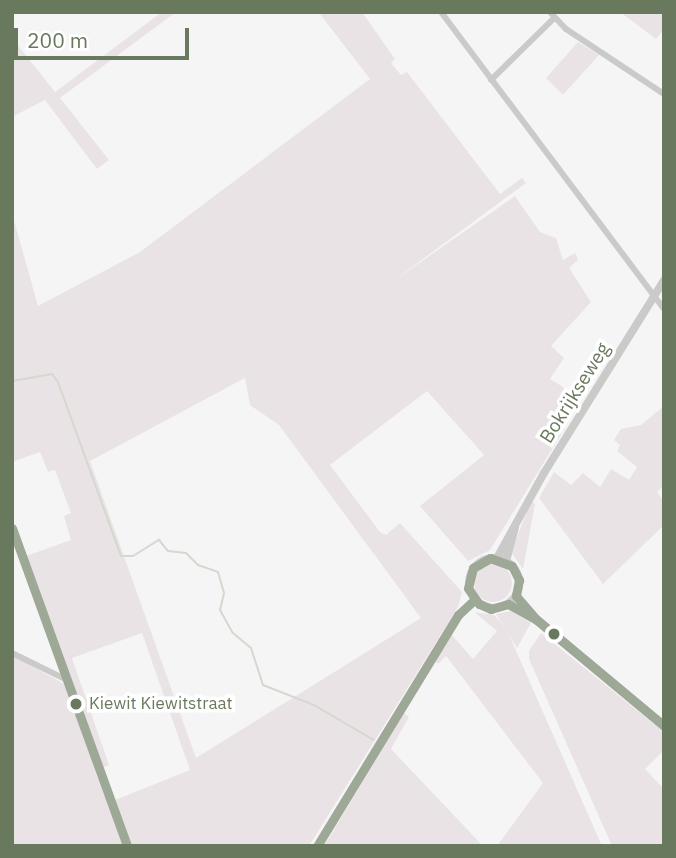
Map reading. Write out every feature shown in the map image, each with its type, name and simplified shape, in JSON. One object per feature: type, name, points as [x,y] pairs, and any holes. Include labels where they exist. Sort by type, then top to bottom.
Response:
[{"type":"street","points":[[442,12],[664,309]]},
{"type":"street","points":[[491,80],[552,15],[664,94]]},
{"type":"street","name":"Bokrijkseweg","points":[[502,560],[515,523],[664,280]]},
{"type":"street","points":[[12,527],[127,846]]},
{"type":"street","points":[[502,560],[517,573],[516,596],[508,604],[491,609],[474,600],[468,588],[470,574],[478,563],[502,560]]},
{"type":"street","points":[[516,596],[537,620],[664,726]]},
{"type":"street","points":[[317,846],[458,615],[474,600]]},
{"type":"street","points":[[508,604],[537,620]]},
{"type":"street","points":[[12,653],[67,680]]},
{"type":"shaded area","points":[[162,12],[176,12],[60,98],[109,160],[97,169],[45,100],[12,117],[12,38],[55,92]]},
{"type":"shaded area","points":[[362,12],[395,59],[391,63],[401,75],[407,72],[500,194],[522,178],[526,183],[392,282],[515,196],[540,232],[556,238],[563,260],[575,253],[578,260],[569,268],[591,302],[551,346],[564,358],[550,379],[583,399],[490,550],[468,561],[420,506],[484,455],[427,391],[330,465],[380,532],[386,535],[400,523],[462,592],[458,607],[309,846],[131,846],[115,800],[190,770],[142,633],[72,658],[109,765],[95,771],[124,846],[12,846],[12,655],[66,685],[85,738],[91,735],[26,556],[71,540],[64,516],[71,513],[55,470],[48,472],[40,452],[12,462],[12,213],[38,306],[140,252],[370,79],[320,14]],"holes":[[[245,378],[250,405],[279,425],[421,618],[196,758],[90,461]]]},
{"type":"shaded area","points":[[620,12],[664,12],[664,29],[656,39]]},
{"type":"shaded area","points":[[578,42],[599,55],[563,95],[546,78]]},
{"type":"shaded area","points":[[664,406],[664,486],[657,492],[664,502],[664,525],[603,584],[539,498],[554,472],[571,485],[583,473],[600,487],[611,469],[629,480],[637,467],[617,451],[620,445],[614,440],[621,429],[641,425]]},
{"type":"shaded area","points":[[531,501],[535,504],[523,569],[511,552]]},
{"type":"shaded area","points":[[493,564],[506,570],[512,583],[506,596],[493,602],[480,596],[474,583],[480,570]]},
{"type":"shaded area","points":[[511,611],[531,623],[517,648],[496,614]]},
{"type":"shaded area","points":[[474,612],[494,615],[506,628],[602,846],[497,846],[543,783],[446,656],[438,664],[434,661],[451,634],[473,659],[497,631]]},
{"type":"shaded area","points":[[541,633],[664,732],[664,750],[645,769],[664,789],[664,846],[612,846],[529,659],[529,651]]},
{"type":"shaded area","points":[[404,713],[409,717],[391,749],[483,846],[324,846]]},
{"type":"waterway","points":[[12,381],[52,374],[58,382],[121,556],[133,556],[159,540],[168,551],[186,553],[198,565],[218,572],[224,593],[220,610],[233,633],[251,648],[263,685],[314,705],[374,740]]},
{"type":"transit line","points":[[12,528],[127,846]]},
{"type":"transit line","points":[[490,558],[512,566],[519,580],[516,596],[537,620],[508,604],[491,609],[479,604],[468,588],[473,568],[490,558]]},
{"type":"transit line","points":[[317,846],[458,615],[474,600]]},
{"type":"transit line","points":[[537,620],[664,726]]},
{"type":"transit line","points":[[537,620],[664,726]]},
{"type":"place","name":"Kiewit Kiewitstraat","points":[[76,704]]}]
